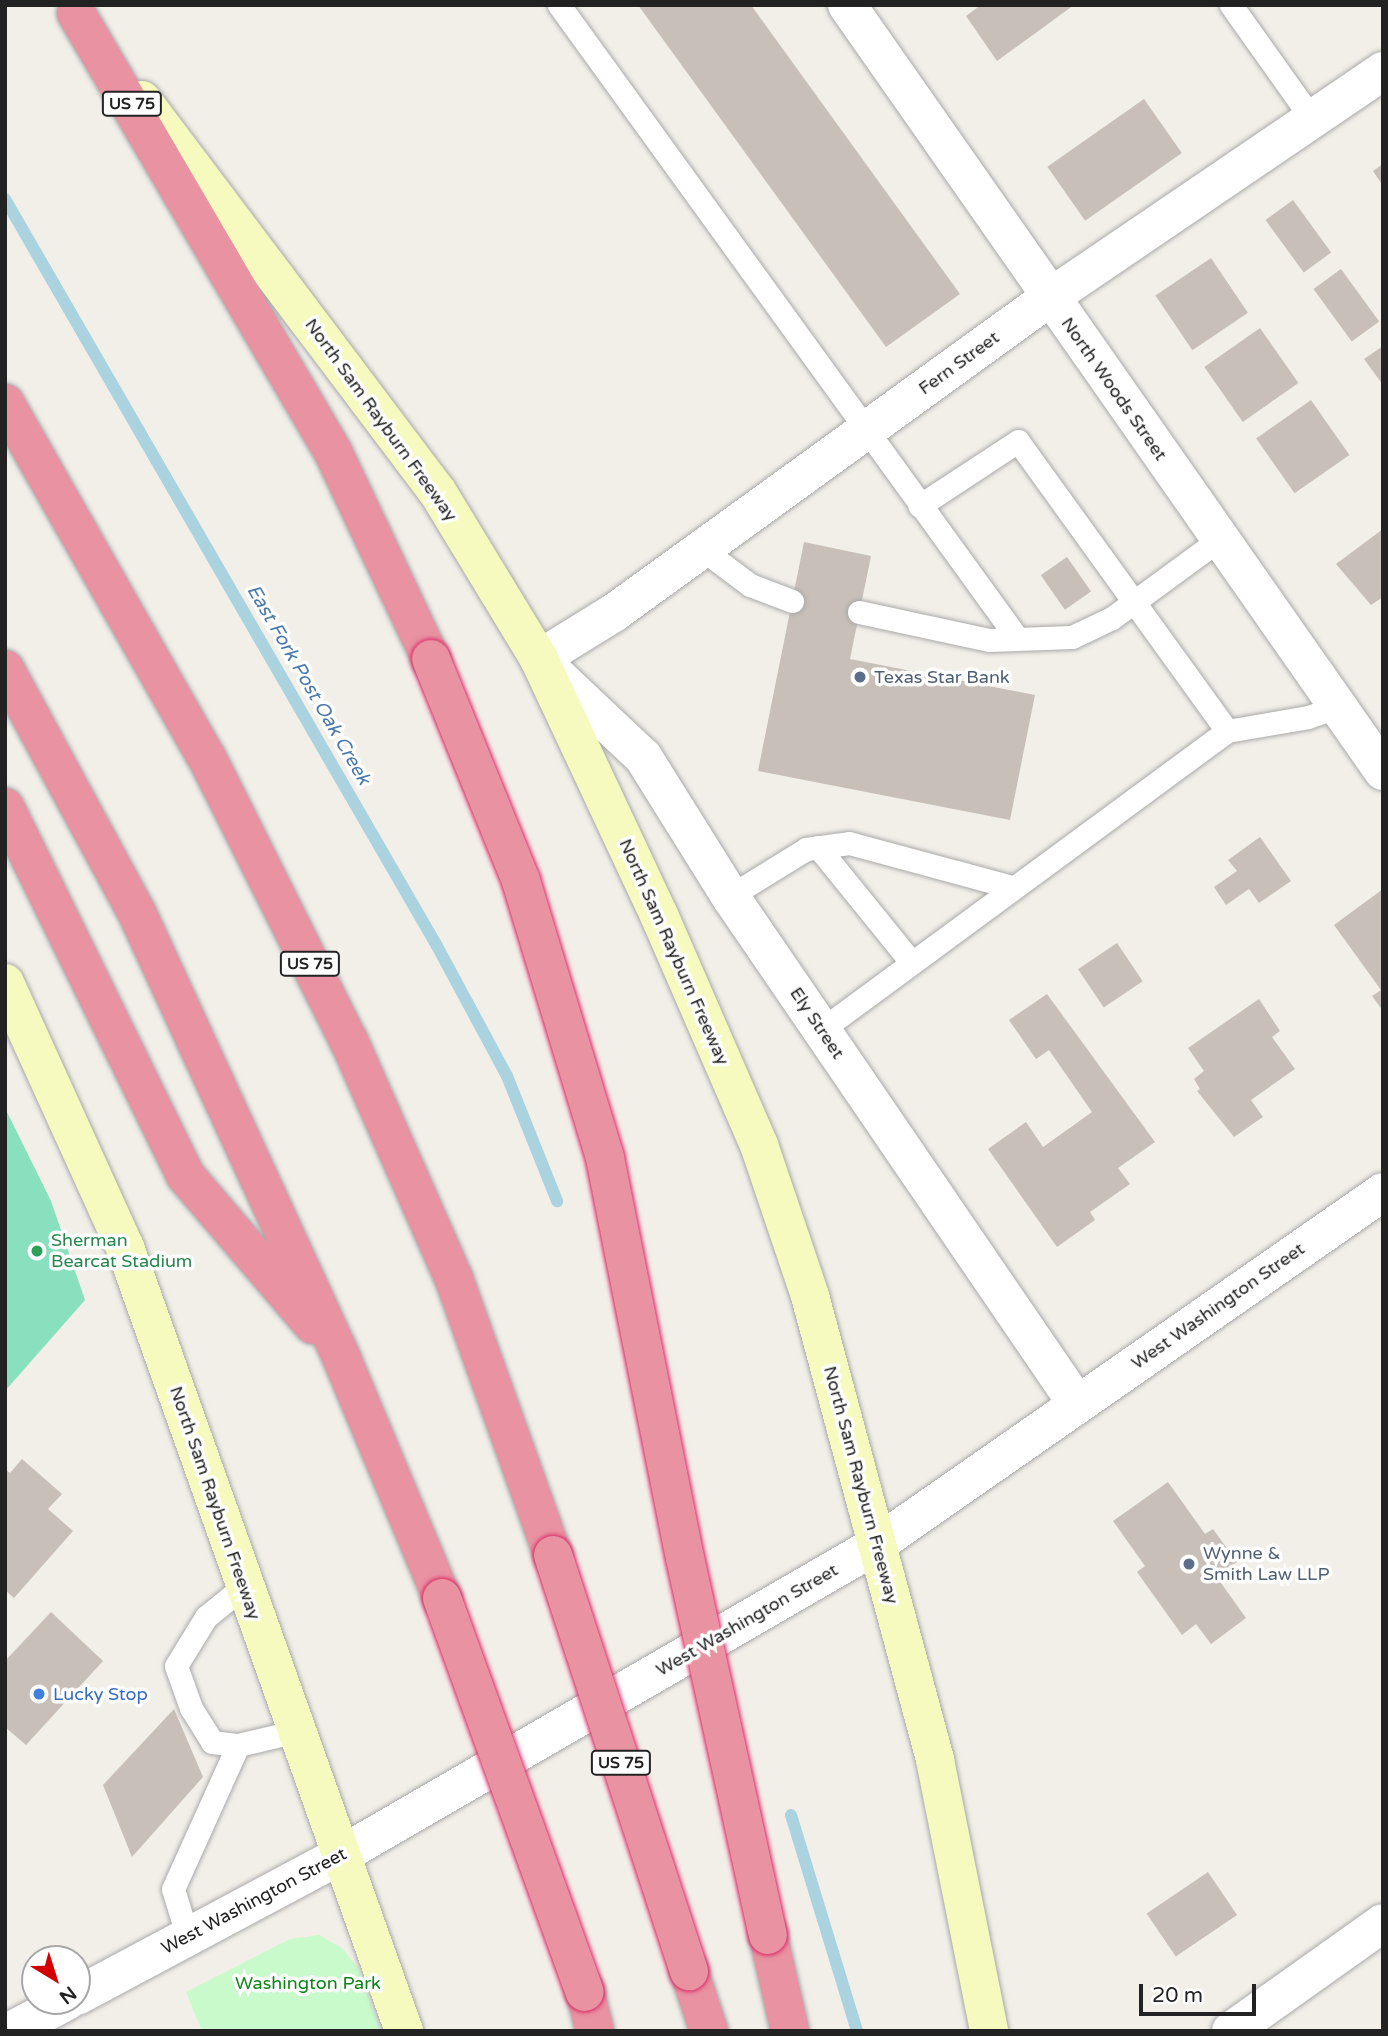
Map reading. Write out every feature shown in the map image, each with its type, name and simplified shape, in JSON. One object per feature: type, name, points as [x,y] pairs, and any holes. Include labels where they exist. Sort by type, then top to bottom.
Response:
[{"type":"highway","name":"US 75","points":[[73,9],[187,196],[333,452],[431,659],[521,881],[605,1158],[685,1558],[790,2031]]},
{"type":"highway","name":"US 75","points":[[5,403],[207,758],[349,1041],[454,1279],[553,1555],[709,2031]]},
{"type":"highway","points":[[5,669],[137,913],[342,1359],[443,1598],[585,1992],[595,2031]]},
{"type":"highway","points":[[5,807],[185,1175],[342,1359]]},
{"type":"main road","name":"North Sam Rayburn Freeway","points":[[73,9],[437,491],[539,659],[759,1144],[810,1296],[874,1544],[936,1760],[989,2031]]},
{"type":"main road","name":"North Sam Rayburn Freeway","points":[[5,984],[125,1247],[404,2031]]},
{"type":"street","name":"North Woods Street","points":[[847,5],[1049,298],[1383,771]]},
{"type":"street","name":"Fern Street","points":[[539,659],[615,612],[1049,298],[1383,71]]},
{"type":"street","name":"Ely Street","points":[[539,659],[643,757],[730,896],[1077,1404]]},
{"type":"street","name":"West Washington Street","points":[[91,1989],[341,1855],[874,1544],[1383,1192]]},
{"type":"street","points":[[1231,2031],[1383,1923]]},
{"type":"street","points":[[11,2031],[41,2015]]},
{"type":"lane","points":[[559,5],[1017,638]]},
{"type":"lane","points":[[1231,5],[1312,119]]},
{"type":"lane","points":[[919,506],[1018,441],[1227,731]]},
{"type":"lane","points":[[859,612],[989,640],[1072,636],[1133,602],[1220,540]]},
{"type":"lane","points":[[702,549],[750,585],[792,601]]},
{"type":"lane","points":[[821,1030],[1227,731],[1308,717],[1337,706]]},
{"type":"lane","points":[[730,896],[806,849],[849,843],[1012,887]]},
{"type":"lane","points":[[818,847],[911,962]]},
{"type":"lane","points":[[244,1586],[206,1617],[176,1666],[191,1708],[212,1742],[238,1745],[297,1731]]},
{"type":"lane","points":[[188,1938],[173,1889],[238,1745]]},
{"type":"green space","name":"Sherman Bearcat Stadium","points":[[5,1108],[51,1201],[85,1300],[5,1391]]},
{"type":"green space","name":"Washington Park","points":[[319,1935],[342,1948],[358,1968],[381,2031],[202,2031],[186,1992],[290,1939]]},
{"type":"building","points":[[638,5],[751,5],[960,294],[886,347]]},
{"type":"building","points":[[981,5],[1074,5],[997,61],[966,16]]},
{"type":"building","points":[[1144,99],[1182,153],[1085,221],[1047,167]]},
{"type":"building","points":[[1383,164],[1383,186],[1373,171]]},
{"type":"building","points":[[1293,200],[1331,253],[1304,273],[1265,220]]},
{"type":"building","points":[[1211,258],[1248,313],[1192,350],[1155,295]]},
{"type":"building","points":[[1341,269],[1379,322],[1352,342],[1313,289]]},
{"type":"building","points":[[1260,328],[1298,383],[1243,422],[1204,367]]},
{"type":"building","points":[[1383,346],[1383,385],[1364,359]]},
{"type":"building","points":[[1311,400],[1349,455],[1295,493],[1256,438]]},
{"type":"building","points":[[1383,529],[1383,597],[1371,605],[1336,564]]},
{"type":"building","name":"Texas Star Bank","points":[[804,542],[871,556],[850,659],[1035,695],[1010,820],[758,771]]},
{"type":"building","points":[[1067,557],[1091,591],[1065,610],[1041,575]]},
{"type":"building","points":[[1260,837],[1291,881],[1259,903],[1249,889],[1226,905],[1214,887],[1237,871],[1228,860]]},
{"type":"building","points":[[1383,889],[1383,1011],[1372,996],[1381,990],[1334,925]]},
{"type":"building","points":[[1117,943],[1143,981],[1104,1007],[1078,969]]},
{"type":"building","points":[[1047,994],[1155,1142],[1118,1168],[1130,1184],[1090,1212],[1095,1220],[1057,1247],[988,1149],[1026,1122],[1043,1147],[1092,1112],[1049,1050],[1036,1059],[1009,1020]]},
{"type":"building","points":[[1259,999],[1280,1031],[1272,1037],[1295,1069],[1251,1100],[1263,1117],[1234,1137],[1197,1091],[1200,1089],[1194,1079],[1204,1071],[1188,1048]]},
{"type":"building","points":[[22,1459],[62,1494],[48,1509],[73,1531],[14,1598],[5,1590],[5,1469],[10,1473]]},
{"type":"building","name":"Wynne & Smith Law LLP","points":[[1168,1482],[1205,1534],[1213,1529],[1237,1562],[1216,1576],[1246,1618],[1211,1644],[1196,1624],[1182,1635],[1137,1572],[1145,1566],[1113,1521]]},
{"type":"building","name":"Lucky Stop","points":[[51,1612],[103,1661],[26,1745],[5,1727],[5,1661]]},
{"type":"building","name":"Lucky Stop","points":[[174,1709],[203,1777],[132,1857],[103,1785]]},
{"type":"building","points":[[1208,1872],[1237,1915],[1176,1956],[1147,1913]]},
{"type":"waterway","name":"East Fork Post Oak Creek","points":[[5,199],[437,946],[507,1076],[557,1201]]},
{"type":"waterway","name":"East Fork Post Oak Creek","points":[[791,1815],[857,2031]]},
{"type":"place","name":"Texas Star Bank","points":[[860,677]]},
{"type":"place","name":"Sherman Bearcat Stadium","points":[[37,1251]]},
{"type":"place","name":"Wynne & Smith Law LLP","points":[[1189,1564]]},
{"type":"place","name":"Lucky Stop","points":[[39,1694]]}]
